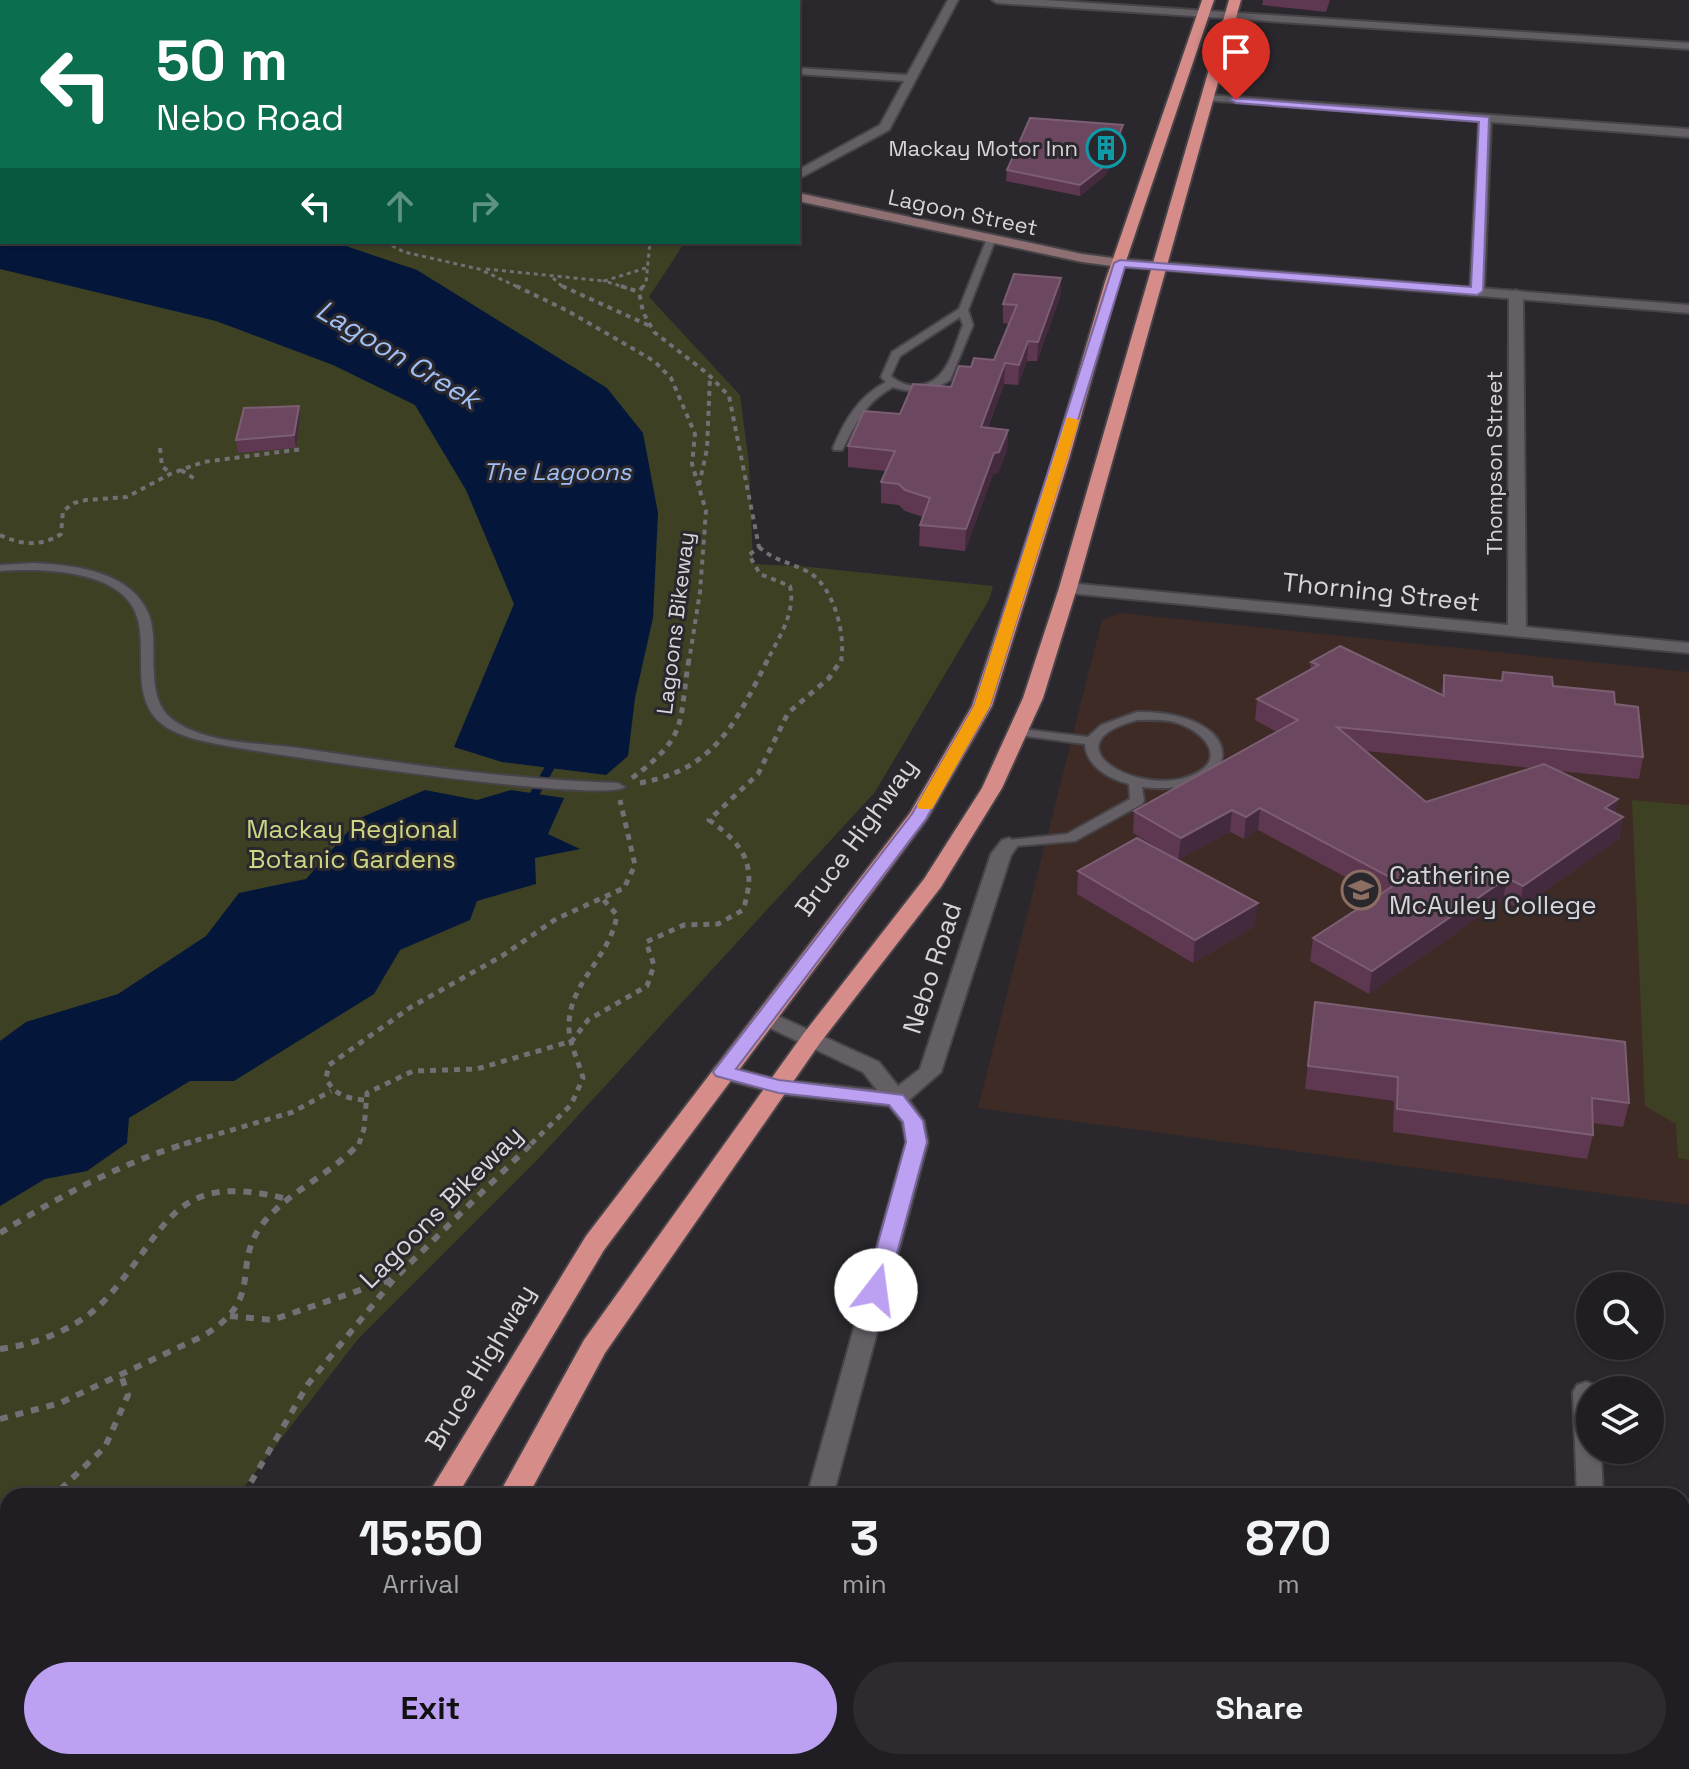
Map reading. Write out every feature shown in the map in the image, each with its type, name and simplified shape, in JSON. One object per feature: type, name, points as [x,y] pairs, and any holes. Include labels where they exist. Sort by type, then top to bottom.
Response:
[{"type":"highway","name":"Bruce Highway","points":[[447,1488],[595,1243],[920,815],[982,706],[1120,263],[1206,6]]},
{"type":"highway","points":[[517,1488],[594,1347],[812,1038],[933,882],[992,788],[1033,698],[1068,588],[1162,267],[1233,7]]},
{"type":"main road","name":"Lagoon Street","points":[[804,198],[1120,263]]},
{"type":"street","points":[[800,174],[885,127],[953,0]]},
{"type":"street","points":[[997,0],[1233,7],[1689,46]]},
{"type":"street","points":[[800,71],[909,78]]},
{"type":"street","points":[[1208,98],[1689,133]]},
{"type":"street","points":[[1477,291],[1485,119]]},
{"type":"street","points":[[800,187],[813,168]]},
{"type":"street","points":[[1120,263],[1689,309]]},
{"type":"street","name":"Thompson Street","points":[[1516,294],[1517,631]]},
{"type":"street","name":"Thorning Street","points":[[1068,588],[1689,648]]},
{"type":"street","name":"Nebo Road","points":[[896,1099],[930,1072],[1001,854],[1009,844]]},
{"type":"street","points":[[765,1017],[871,1067],[913,1121],[917,1142],[822,1488]]},
{"type":"street","points":[[723,1072],[779,1087],[896,1099]]},
{"type":"street","points":[[1589,1464],[1590,1488]]},
{"type":"lane","points":[[963,310],[968,325],[946,378],[917,389],[892,383],[886,377],[896,354],[963,310],[991,238]]},
{"type":"lane","points":[[838,448],[854,413],[872,393],[892,383]]},
{"type":"lane","points":[[0,568],[71,570],[110,582],[137,603],[145,626],[153,706],[170,725],[211,739],[522,782],[618,787]]},
{"type":"lane","points":[[1159,716],[1199,727],[1212,737],[1218,749],[1217,761],[1208,772],[1192,780],[1157,784],[1135,782],[1109,772],[1097,761],[1091,749],[1093,741],[1102,728],[1118,720],[1159,716]]},
{"type":"lane","points":[[1018,731],[1093,741]]},
{"type":"lane","points":[[1009,844],[1057,841],[1079,834],[1137,801],[1135,782]]},
{"type":"path","name":"Lagoons Bikeway","points":[[389,244],[404,252],[456,261],[479,269],[588,320],[654,361],[671,378],[695,434],[692,464],[706,511],[700,592],[682,723],[662,756],[618,787]]},
{"type":"path","points":[[0,1419],[25,1416],[84,1395],[205,1336],[229,1316],[247,1290],[251,1265],[249,1247],[261,1227],[287,1199],[333,1169],[362,1139],[367,1093],[413,1071],[477,1069],[572,1041],[588,1020],[647,986],[654,965],[646,942],[684,925],[718,924],[743,910],[751,883],[742,854],[724,830],[709,820],[760,772],[777,730],[794,706],[839,667],[843,655],[834,606],[818,579],[811,573],[773,559],[759,547],[729,396],[710,376],[654,332],[643,312],[639,292],[646,283],[650,244]]},
{"type":"path","points":[[604,281],[649,267]]},
{"type":"path","points":[[479,269],[604,281],[639,292]]},
{"type":"path","points":[[553,278],[567,291],[651,326]]},
{"type":"path","points":[[699,486],[707,449],[710,376]]},
{"type":"path","points":[[160,448],[162,466],[170,474]]},
{"type":"path","points":[[0,535],[20,543],[46,542],[61,534],[63,511],[74,503],[127,497],[170,474],[216,460],[303,449]]},
{"type":"path","points":[[180,470],[195,479]]},
{"type":"path","points":[[364,1100],[342,1098],[331,1091],[326,1078],[329,1065],[411,1007],[502,956],[556,919],[624,888],[635,865],[618,787],[657,780],[695,765],[721,741],[789,617],[793,599],[790,586],[760,574],[749,555],[759,547]]},
{"type":"path","name":"Lagoons Bikeway","points":[[248,1488],[308,1384],[394,1279],[571,1105],[583,1078],[569,1032],[570,1008],[577,984],[600,960],[616,936],[617,915],[602,898]]},
{"type":"path","points":[[0,1233],[48,1203],[118,1169],[184,1144],[293,1112],[331,1091]]},
{"type":"path","points":[[0,1349],[20,1347],[72,1325],[102,1303],[164,1225],[189,1202],[224,1189],[258,1191],[287,1199]]},
{"type":"path","points":[[229,1316],[272,1320],[394,1279]]},
{"type":"path","points":[[62,1488],[105,1447],[128,1395],[121,1375]]},
{"type":"shaded area","name":"Catherine McAuley College","points":[[1120,613],[1689,672],[1689,1205],[978,1108],[1102,620]]},
{"type":"green space","name":"Mackay Regional Botanic Gardens","points":[[0,244],[684,244],[649,297],[740,395],[749,464],[753,564],[993,586],[989,600],[875,792],[540,1157],[358,1339],[243,1488],[0,1488]]},
{"type":"green space","points":[[1632,800],[1689,805],[1689,1160],[1678,1158],[1676,1124],[1645,1106]]},
{"type":"water","name":"The Lagoons","points":[[0,244],[340,244],[417,270],[607,388],[643,433],[658,513],[653,618],[635,698],[628,756],[606,775],[502,762],[454,747],[514,604],[466,490],[415,405],[333,365],[216,321],[0,269]]},
{"type":"water","points":[[425,790],[477,800],[511,790],[564,798],[548,834],[580,849],[535,858],[536,884],[477,901],[470,920],[400,950],[374,994],[234,1081],[190,1081],[129,1118],[127,1143],[87,1171],[45,1179],[0,1206],[0,1041],[26,1022],[118,994],[206,936],[239,893],[306,879],[360,818]]},
{"type":"building","points":[[1030,118],[1123,125],[1107,164],[1080,185],[1007,170]]},
{"type":"building","points":[[1014,274],[1061,278],[1038,342],[1028,341],[1019,365],[1005,363],[981,427],[1008,430],[999,452],[994,453],[966,529],[920,525],[930,498],[905,490],[899,484],[881,482],[895,451],[848,446],[864,411],[900,414],[913,384],[951,387],[959,366],[971,367],[974,358],[994,360],[1017,305],[1003,304]]},
{"type":"building","points":[[299,406],[294,435],[236,440],[244,408]]},
{"type":"building","points":[[1340,646],[1444,696],[1444,675],[1502,681],[1503,672],[1552,677],[1553,686],[1614,692],[1615,704],[1638,707],[1643,757],[1337,727],[1426,802],[1544,764],[1618,799],[1605,808],[1623,817],[1523,886],[1507,878],[1372,971],[1313,938],[1399,882],[1260,808],[1246,817],[1232,810],[1181,838],[1134,811],[1298,720],[1257,699],[1319,665],[1311,662]]},
{"type":"building","points":[[1137,838],[1258,903],[1195,940],[1078,871]]},
{"type":"building","points":[[1315,1002],[1625,1042],[1629,1103],[1592,1098],[1593,1135],[1397,1109],[1398,1077],[1308,1066]]},
{"type":"waterway","name":"Lagoon Creek","points":[[526,801],[533,797],[555,758]]},
{"type":"slow traffic","points":[[925,805],[982,706],[1072,420]]},
{"type":"place","name":"Mackay Motor Inn","points":[[1106,148]]},
{"type":"place","name":"Catherine McAuley College","points":[[1361,890]]},
{"type":"route","points":[[876,1290],[917,1142],[913,1121],[896,1099],[779,1087],[723,1072],[920,815],[982,706],[1120,263],[1477,291],[1485,119],[1236,100]]}]
